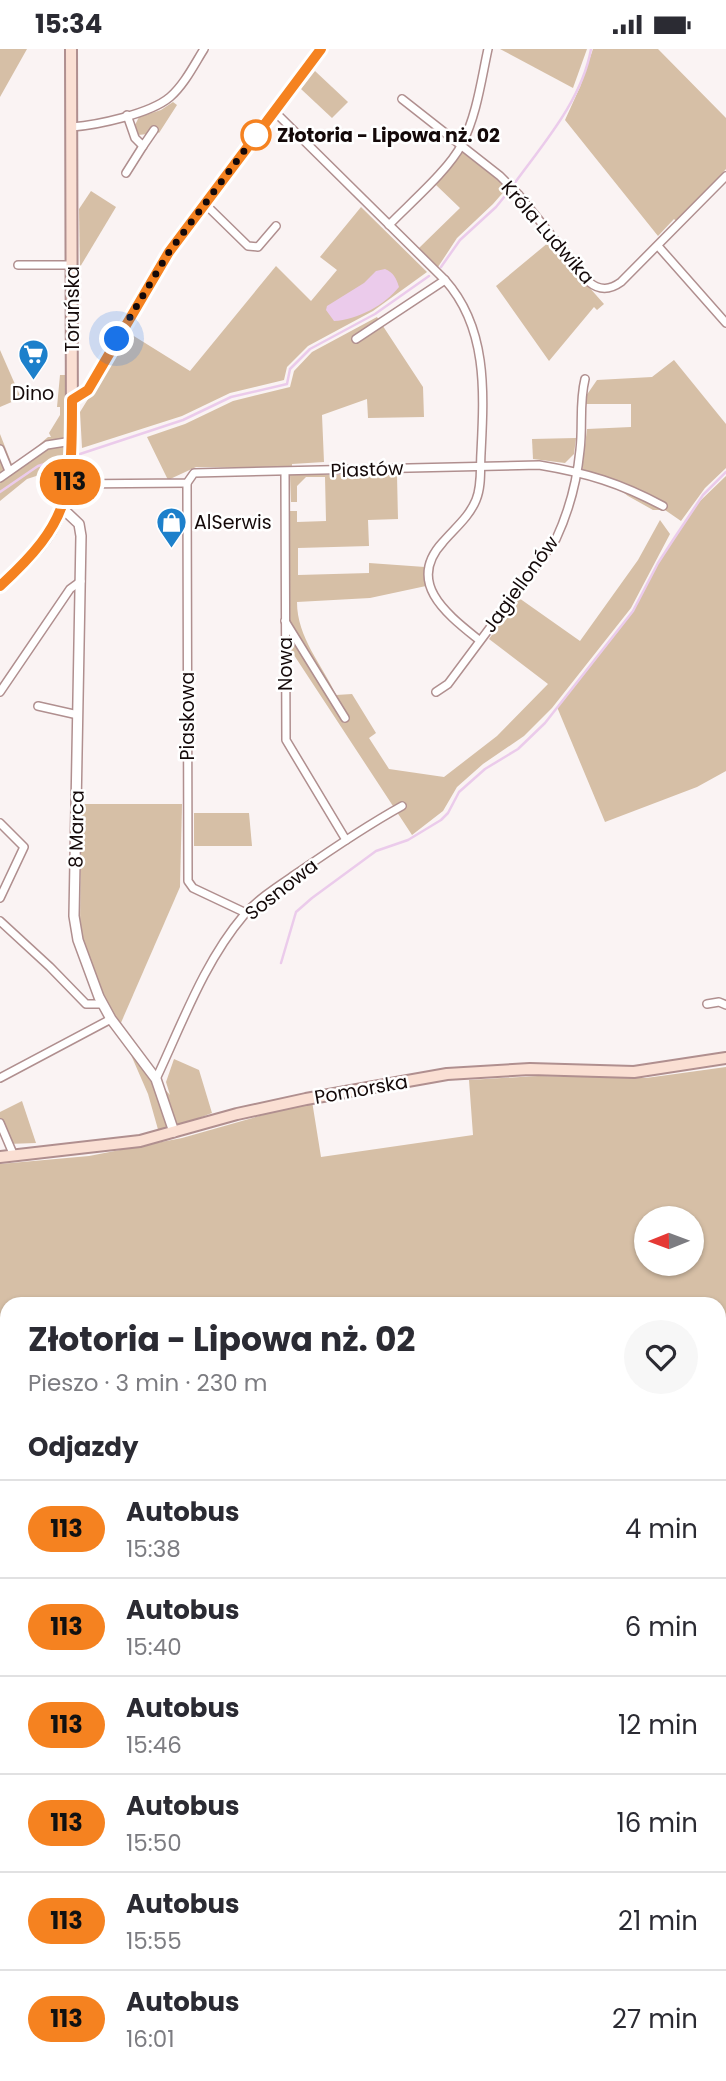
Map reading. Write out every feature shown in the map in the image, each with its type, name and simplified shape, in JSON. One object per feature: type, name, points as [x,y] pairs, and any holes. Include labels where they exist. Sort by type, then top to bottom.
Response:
[{"type":"main road","name":"Toruńska","points":[[0,586],[29,560],[42,544],[62,508],[70,484],[71,49]]},
{"type":"main road","name":"Pomorska","points":[[0,1157],[116,1145],[306,1099],[447,1074],[521,1069],[634,1072],[726,1058]]},
{"type":"street","points":[[72,127],[127,115],[168,99],[176,92],[204,49]]},
{"type":"street","points":[[72,400],[88,390],[169,252],[321,49]]},
{"type":"street","points":[[389,225],[452,159],[461,145],[478,99],[488,49]]},
{"type":"street","name":"Króla Ludwika","points":[[402,99],[461,145],[517,194],[595,286],[604,289],[614,287],[724,182]]},
{"type":"street","points":[[274,111],[445,280],[464,303],[481,355],[483,421],[480,489],[463,521],[436,551],[429,567],[429,578],[431,592],[438,604],[479,640]]},
{"type":"street","points":[[127,115],[135,138],[144,146]]},
{"type":"street","points":[[126,173],[154,130]]},
{"type":"street","points":[[204,202],[248,246],[258,247],[276,226]]},
{"type":"street","points":[[657,246],[726,323]]},
{"type":"street","points":[[18,265],[71,265]]},
{"type":"street","points":[[356,339],[445,280]]},
{"type":"street","name":"Jagiellonów","points":[[436,692],[448,684],[556,539],[570,505],[580,449],[581,397],[585,379]]},
{"type":"street","points":[[0,478],[47,445],[72,441]]},
{"type":"street","points":[[0,449],[9,471]]},
{"type":"street","name":"Piastów","points":[[70,484],[187,483],[194,473],[539,465],[576,471],[627,487],[663,506]]},
{"type":"street","name":"Nowa","points":[[285,472],[286,740],[346,840]]},
{"type":"street","name":"Piaskowa","points":[[187,483],[188,881],[193,888],[246,913]]},
{"type":"street","name":"8 Marca","points":[[62,508],[80,526],[74,916],[78,940],[102,1004],[156,1079],[174,1132]]},
{"type":"street","points":[[0,692],[71,589],[81,581]]},
{"type":"street","points":[[285,621],[345,718]]},
{"type":"street","points":[[38,706],[78,715]]},
{"type":"street","name":"Sosnowa","points":[[156,1079],[209,968],[246,913],[276,888],[401,806]]},
{"type":"street","points":[[0,823],[24,847],[0,898]]},
{"type":"street","points":[[0,922],[50,967],[86,1005],[102,1004]]},
{"type":"street","points":[[706,1004],[719,1002],[726,1005]]},
{"type":"street","points":[[0,1078],[111,1019]]},
{"type":"street","points":[[0,1123],[14,1156]]},
{"type":"shaded area","points":[[0,49],[27,49],[0,97]]},
{"type":"shaded area","points":[[500,49],[587,49],[573,88]]},
{"type":"shaded area","points":[[593,49],[658,49],[726,118],[726,169],[677,222],[674,219],[658,236],[565,120]]},
{"type":"shaded area","points":[[315,71],[348,102],[332,118],[301,89]]},
{"type":"shaded area","points":[[173,102],[177,105],[159,133],[152,128],[148,134],[138,135],[135,125],[139,117],[161,110]]},
{"type":"shaded area","points":[[463,151],[507,188],[457,238],[438,267],[419,248],[460,208],[436,185]]},
{"type":"shaded area","points":[[91,191],[116,207],[80,267],[79,209]]},
{"type":"shaded area","points":[[361,207],[427,272],[373,311],[308,346],[287,367],[284,380],[230,393],[182,416],[82,448],[80,412],[129,333],[190,371],[276,266],[311,301],[337,270],[320,257]]},
{"type":"shaded area","points":[[549,242],[604,304],[597,310],[594,307],[549,361],[496,286]]},
{"type":"shaded area","points":[[385,269],[391,272],[399,287],[393,294],[361,315],[334,321],[326,310],[327,306],[364,283],[376,271]]},
{"type":"shaded area","points":[[377,317],[423,387],[424,417],[368,418],[367,399],[322,415],[324,462],[292,464],[292,468],[196,467],[168,480],[147,437],[185,424],[233,401],[290,387],[294,371],[312,352]]},
{"type":"shaded area","points":[[0,350],[21,398],[0,407]]},
{"type":"shaded area","points":[[674,360],[726,424],[726,468],[705,488],[681,521],[665,510],[653,510],[628,496],[615,486],[616,480],[582,470],[587,429],[631,427],[631,404],[586,404],[586,396],[597,380],[652,377]]},
{"type":"shaded area","points":[[60,375],[66,375],[64,467],[27,479],[0,501],[0,434],[13,467],[51,437],[49,433],[60,415],[60,407],[57,407]]},
{"type":"shaded area","points":[[576,438],[574,454],[565,463],[533,459],[532,439]]},
{"type":"shaded area","points":[[290,475],[397,475],[398,519],[368,520],[369,546],[298,548],[298,575],[369,573],[369,563],[425,567],[426,586],[370,598],[297,602],[301,627],[311,650],[336,695],[352,694],[376,733],[369,738],[389,769],[444,777],[497,736],[548,684],[489,639],[519,598],[580,641],[638,560],[660,520],[670,534],[631,608],[552,708],[524,736],[483,764],[457,787],[443,811],[412,835],[290,649],[290,511],[297,511],[297,522],[326,521],[325,477],[306,477],[297,486],[297,502],[291,502]]},
{"type":"shaded area","points":[[726,476],[726,771],[697,787],[605,822],[557,707],[633,611],[658,563],[698,503]]},
{"type":"shaded area","points":[[83,804],[182,804],[180,887],[120,1025],[99,994],[80,930]]},
{"type":"shaded area","points":[[194,813],[249,813],[252,846],[194,846]]},
{"type":"shaded area","points":[[128,1048],[170,1095],[166,1082],[174,1059],[199,1070],[212,1113],[159,1133],[148,1094]]},
{"type":"shaded area","points":[[726,1067],[726,1297],[0,1297],[0,1164],[89,1156],[182,1138],[312,1101],[321,1157],[473,1135],[469,1080],[538,1076],[646,1078]]},
{"type":"shaded area","points":[[22,1101],[36,1143],[8,1144],[0,1127],[0,1112]]},
{"type":"waterway","points":[[514,184],[570,104],[586,68],[591,49]]},
{"type":"waterway","points":[[441,267],[460,240],[496,207],[509,191]]},
{"type":"waterway","points":[[80,454],[183,420],[231,397],[287,384],[290,369],[310,349],[375,314],[429,276]]},
{"type":"waterway","points":[[0,492],[38,466],[65,458]]},
{"type":"waterway","points":[[281,963],[296,912],[376,851],[408,840],[441,820],[448,813],[459,792],[485,769],[518,749],[545,723],[633,611],[658,563],[703,495],[726,472]]},
{"type":"bus line","name":"113","points":[[0,586],[29,560],[60,513],[70,484],[72,400],[88,390],[169,252],[321,49]]},
{"type":"place","name":"Złotoria - Lipowa nż. 02","points":[[256,135]]},
{"type":"place","name":"Dino","points":[[33,381]]},
{"type":"place","name":"AlSerwis","points":[[171,549]]},
{"type":"route","points":[[117,339],[169,252],[256,135]]}]
